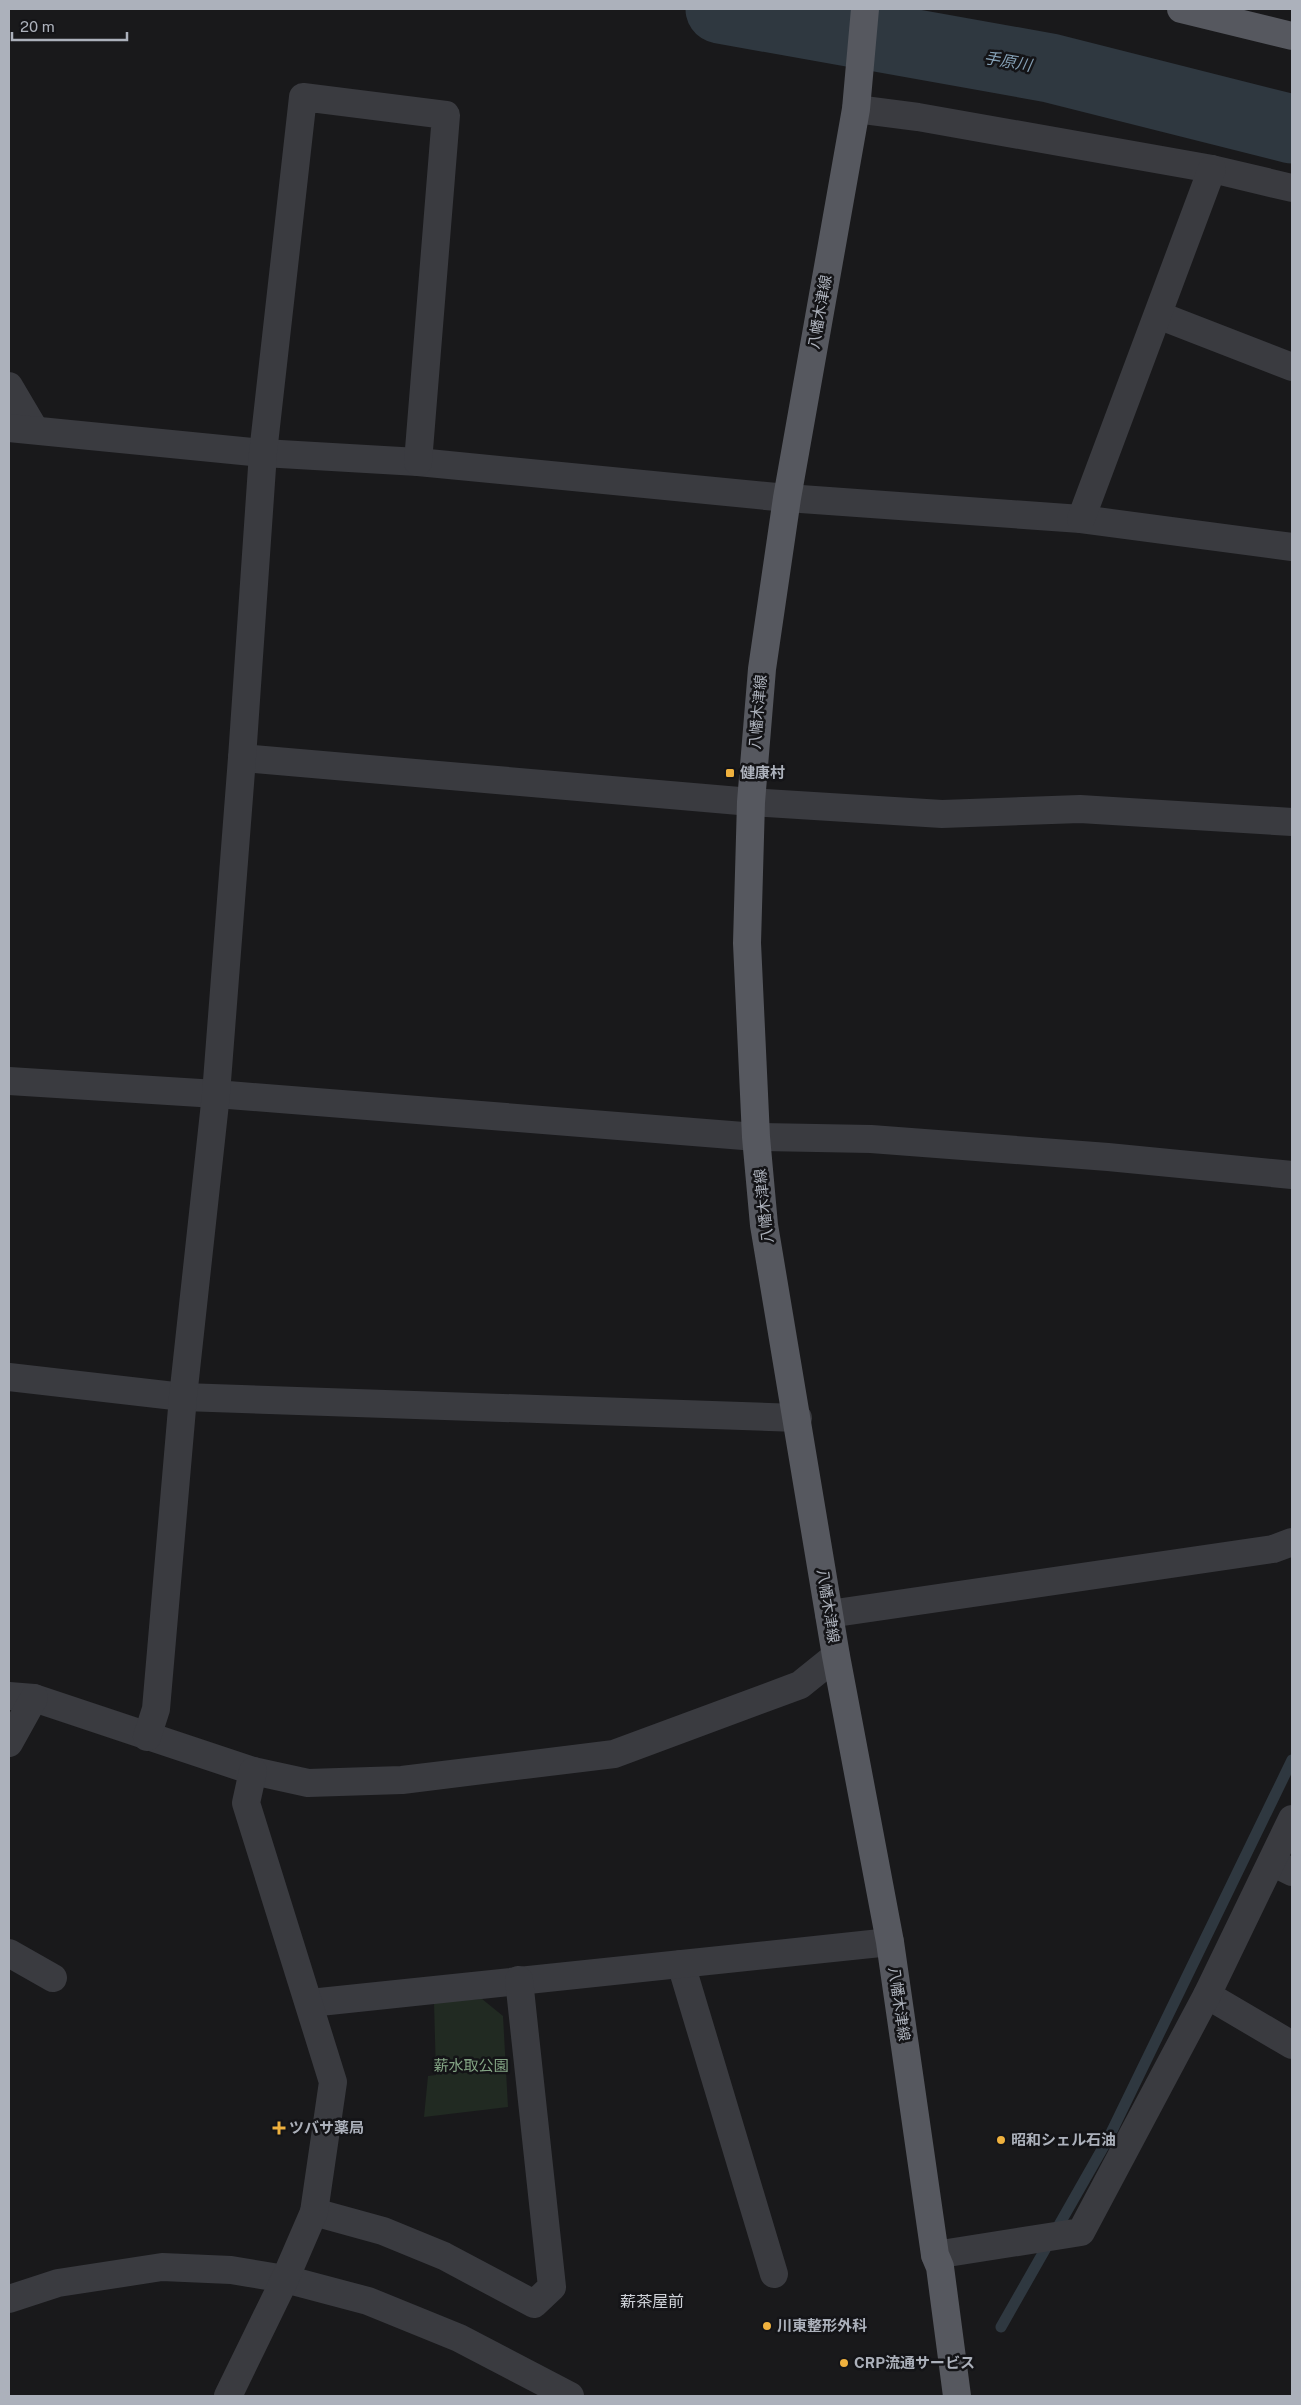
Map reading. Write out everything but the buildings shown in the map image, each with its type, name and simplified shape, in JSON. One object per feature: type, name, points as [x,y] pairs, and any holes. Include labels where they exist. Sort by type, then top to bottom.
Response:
[{"type":"main road","name":"八幡木津線","points":[[865,9],[856,99],[787,498],[762,669],[751,802],[747,943],[756,1137],[764,1225],[798,1418],[836,1656],[890,1942],[935,2255],[940,2268],[957,2396]]},
{"type":"main road","points":[[1181,9],[1292,36]]},
{"type":"street","points":[[147,1737],[156,1709],[183,1397],[216,1094],[263,453],[303,97],[446,115],[418,462]]},
{"type":"street","points":[[856,99],[918,116],[1212,169],[1292,188]]},
{"type":"street","points":[[1081,519],[1212,169]]},
{"type":"street","points":[[1158,315],[1292,367]]},
{"type":"street","points":[[9,386],[22,429],[263,453],[418,462],[787,498],[1081,519],[1292,547]]},
{"type":"street","points":[[242,758],[751,802],[942,814],[1080,809],[1292,822]]},
{"type":"street","points":[[9,1081],[216,1094],[756,1137],[871,1139],[1108,1157],[1292,1175]]},
{"type":"street","points":[[9,1377],[183,1397],[798,1418]]},
{"type":"street","points":[[829,1614],[1274,1549],[1292,1542]]},
{"type":"street","points":[[9,1743],[21,1697],[252,1771],[308,1783],[402,1780],[614,1754],[800,1685],[836,1656]]},
{"type":"street","points":[[228,2396],[285,2278],[314,2212],[333,2082],[310,2003],[246,1803],[252,1771]]},
{"type":"street","points":[[935,2255],[1082,2232],[1207,1995],[1282,1867],[1292,1819]]},
{"type":"street","points":[[310,2003],[890,1942]]},
{"type":"street","points":[[9,1953],[53,1978]]},
{"type":"street","points":[[681,1964],[774,2274]]},
{"type":"street","points":[[314,2212],[383,2231],[444,2256],[534,2304],[552,2287],[519,1980]]},
{"type":"street","points":[[1207,1995],[1292,2046]]},
{"type":"street","points":[[9,2299],[58,2283],[162,2267],[231,2270],[285,2278],[368,2301],[459,2338],[570,2396]]},
{"type":"green space","name":"薪水取公園","points":[[482,1999],[503,2016],[508,2107],[424,2117],[428,2076],[436,2075],[434,2002]]},
{"type":"waterway","name":"手原川","points":[[720,9],[1050,68],[1292,129]]},
{"type":"waterway","points":[[1001,2327],[1109,2137],[1292,1760]]},
{"type":"place","name":"健康村","points":[[730,773]]},
{"type":"place","name":"ツバサ薬局","points":[[279,2128]]},
{"type":"place","name":"昭和シェル石油","points":[[1001,2140]]},
{"type":"place","name":"川東整形外科","points":[[767,2326]]},
{"type":"place","name":"CRP流通サービス","points":[[844,2363]]},
{"type":"district","name":"薪茶屋前","points":[[652,2301]]}]
